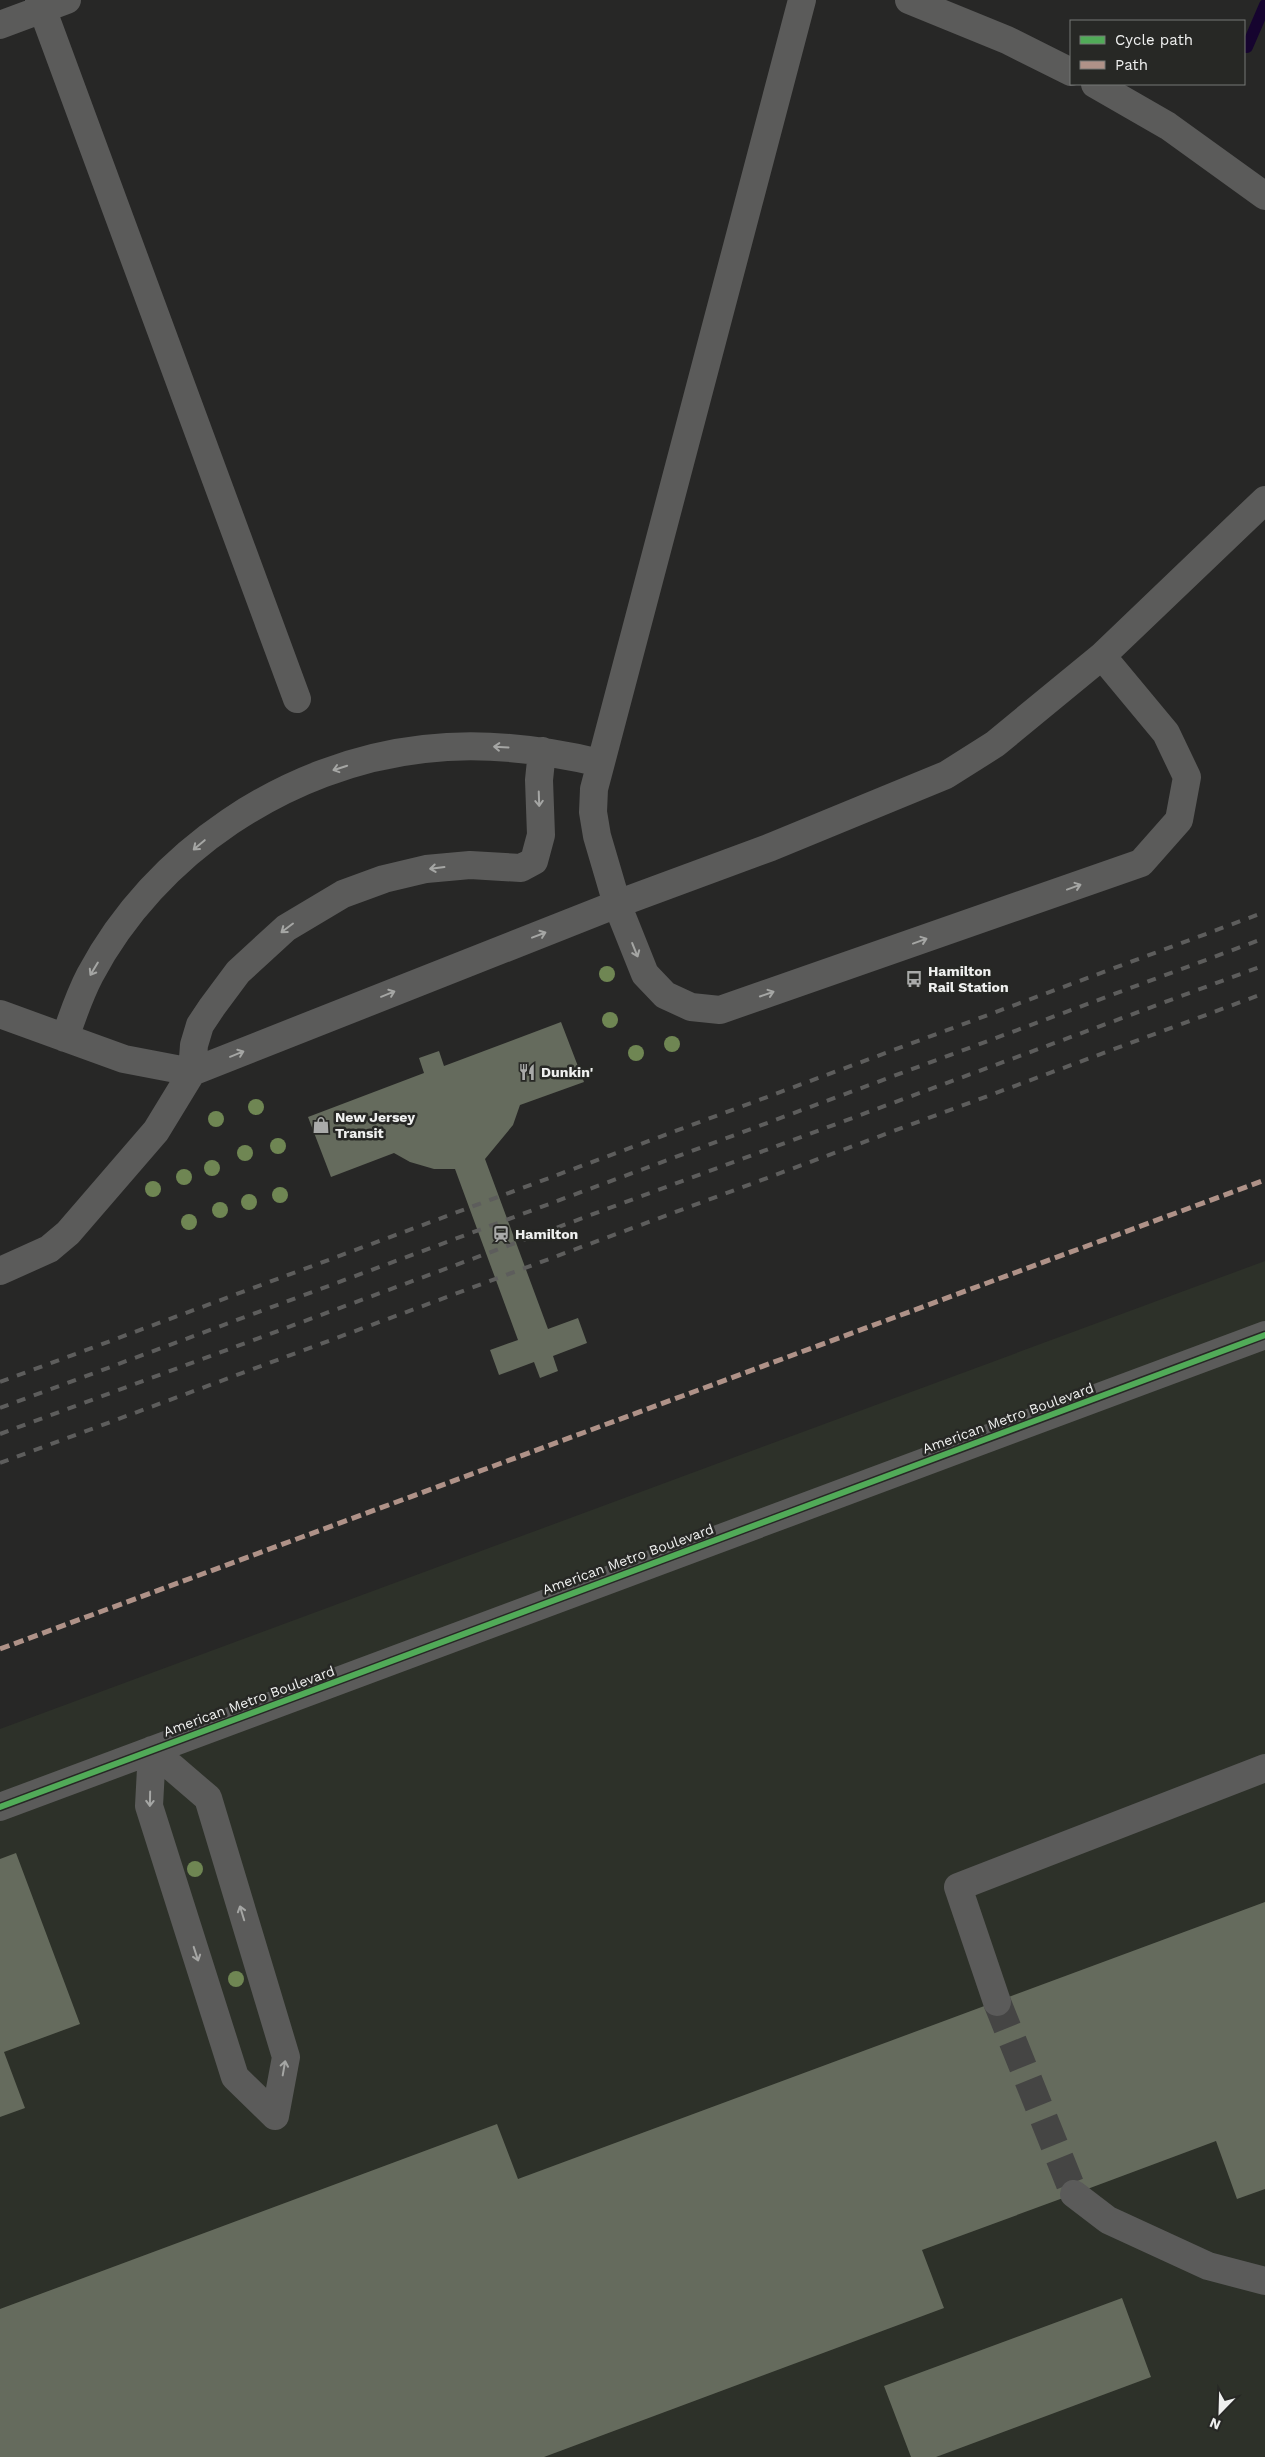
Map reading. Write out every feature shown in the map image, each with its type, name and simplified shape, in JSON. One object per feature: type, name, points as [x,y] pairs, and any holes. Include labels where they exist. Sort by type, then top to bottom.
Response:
[{"type":"street","points":[[0,25],[40,5],[67,0]]},
{"type":"street","points":[[802,0],[600,763],[593,797],[593,821],[617,904],[645,974],[665,995],[691,1007],[720,1010],[1141,863],[1179,820],[1187,777],[1166,733],[1102,656]]},
{"type":"street","points":[[909,0],[1007,40],[1070,72]]},
{"type":"street","points":[[40,5],[297,699]]},
{"type":"street","points":[[1097,85],[1168,126],[1265,196]]},
{"type":"street","points":[[0,1014],[124,1059],[192,1072],[617,904],[771,847],[946,775],[995,744],[1102,656],[1265,500]]},
{"type":"street","points":[[65,1038],[78,1000],[91,974],[118,932],[142,901],[198,846],[255,806],[290,788],[336,769],[365,760],[423,749],[483,746],[542,751],[600,763]]},
{"type":"street","points":[[0,1271],[49,1249],[68,1233],[156,1131],[192,1072],[194,1045],[200,1025],[224,989],[253,956],[304,916],[343,894],[405,873],[470,865],[521,868],[534,861],[541,835],[539,786],[542,751]]},
{"type":"street","name":"American Metro Boulevard","points":[[0,1807],[1265,1335]]},
{"type":"street","points":[[152,1750],[208,1798],[286,2057],[275,2116],[235,2077],[149,1806],[152,1750]]},
{"type":"street","points":[[997,2002],[958,1887],[1265,1768]]},
{"type":"street","points":[[1074,2194],[1108,2220],[1208,2266],[1265,2281]]},
{"type":"shaded area","points":[[1265,1261],[1265,2457],[0,2457],[0,1729]]},
{"type":"building","name":"Hamilton","points":[[561,1022],[584,1082],[520,1105],[513,1125],[485,1159],[548,1329],[578,1318],[587,1343],[553,1356],[558,1371],[540,1378],[534,1362],[499,1375],[490,1350],[518,1340],[455,1169],[434,1169],[410,1162],[394,1153],[331,1177],[308,1117],[424,1073],[419,1058],[439,1051],[444,1066]]},
{"type":"building","points":[[16,1853],[80,2024],[4,2052],[25,2108],[0,2117],[0,1859]]},
{"type":"building","points":[[1265,1902],[1265,2189],[1237,2199],[1216,2141],[922,2250],[944,2308],[544,2457],[0,2457],[0,2309],[497,2124],[518,2179]]},
{"type":"building","points":[[1122,2298],[1151,2377],[936,2457],[911,2457],[884,2386]]},
{"type":"waterway","points":[[1247,47],[1265,5]]},
{"type":"tunnel","points":[[997,2002],[1074,2194]]},
{"type":"railway","points":[[0,1382],[1265,912]]},
{"type":"railway","points":[[0,1408],[1265,938]]},
{"type":"railway","points":[[0,1434],[1265,965]]},
{"type":"railway","points":[[0,1463],[1265,993]]},
{"type":"marked path","points":[[0,1649],[1265,1180]]},
{"type":"cycle path","points":[[0,1807],[1265,1335]]},
{"type":"place","name":"Hamilton Rail Station","points":[[914,979]]},
{"type":"place","name":"Dunkin'","points":[[527,1072]]},
{"type":"place","name":"New Jersey Transit","points":[[321,1125]]},
{"type":"place","name":"Hamilton","points":[[501,1234]]}]
